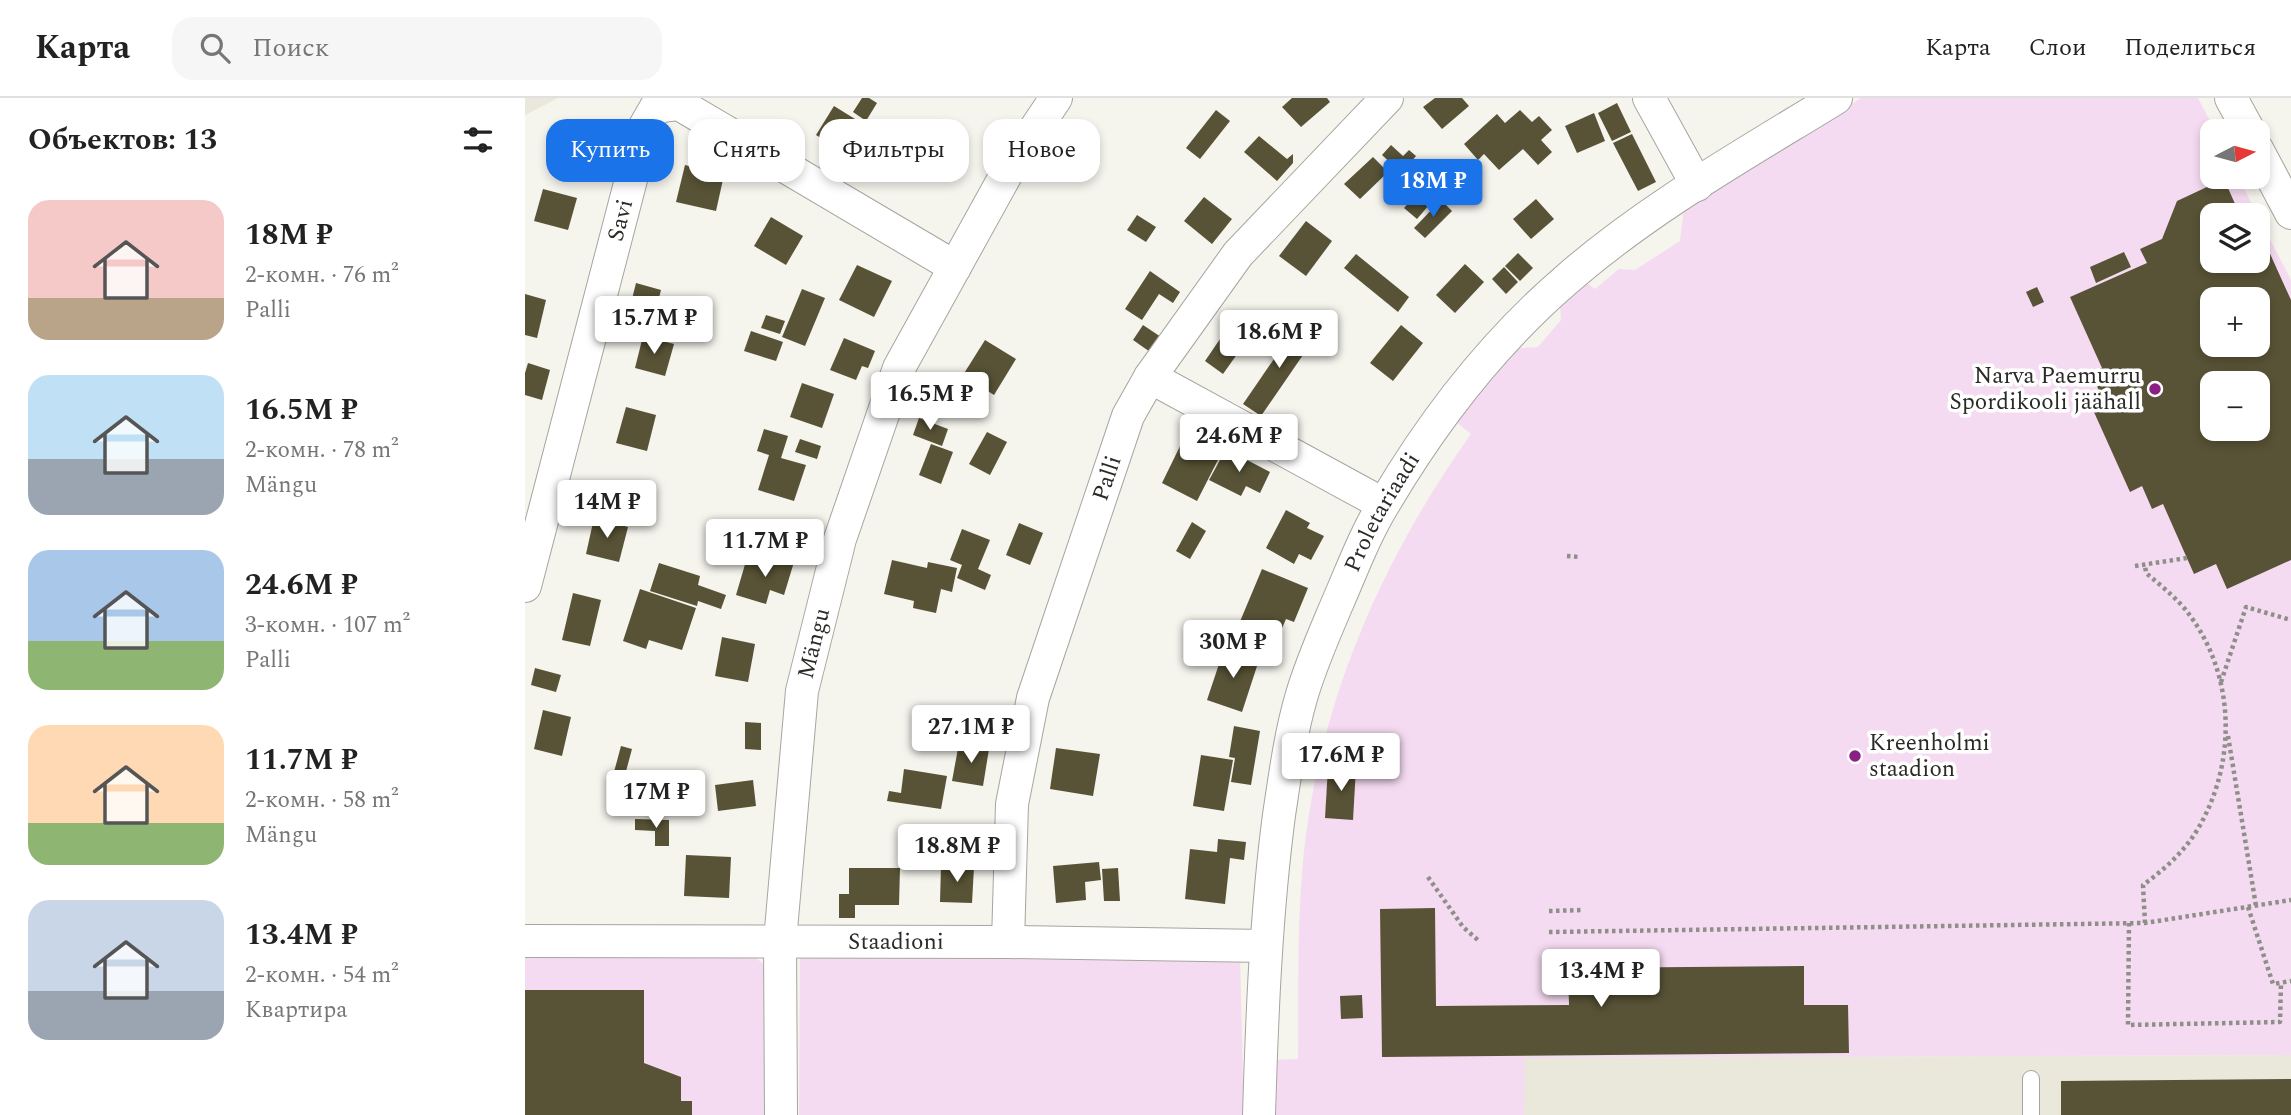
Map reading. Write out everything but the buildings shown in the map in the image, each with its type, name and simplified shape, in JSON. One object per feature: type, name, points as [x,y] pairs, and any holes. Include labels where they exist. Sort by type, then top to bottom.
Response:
[{"type":"street","name":"Mängu","points":[[781,1115],[780,942],[802,691],[837,552],[899,368],[1013,162],[1056,98]]},
{"type":"street","name":"Palli","points":[[1008,942],[1012,804],[1033,698],[1128,416],[1150,377],[1238,254],[1387,98]]},
{"type":"street","points":[[1649,98],[1697,185]]},
{"type":"street","name":"Proletariaadi","points":[[1259,1115],[1266,946],[1285,771],[1301,698],[1333,613],[1383,504],[1434,424],[1472,376],[1518,325],[1566,279],[1624,233],[1836,98]]},
{"type":"street","points":[[2231,98],[2242,119]]},
{"type":"street","name":"Savi","points":[[525,586],[645,126],[656,107],[679,104],[955,267]]},
{"type":"street","points":[[2270,173],[2291,213]]},
{"type":"street","points":[[1150,377],[1383,504]]},
{"type":"street","name":"Staadioni","points":[[525,941],[1008,942],[1266,946]]},
{"type":"lane","points":[[2031,1079],[2031,1115]]},
{"type":"path","points":[[1567,556],[1579,557]]},
{"type":"path","points":[[2135,566],[2187,558]]},
{"type":"path","points":[[2145,565],[2145,573],[2167,590],[2185,610],[2201,632],[2213,657],[2221,683],[2256,906]]},
{"type":"path","points":[[2221,683],[2246,607],[2291,620]]},
{"type":"path","points":[[2145,923],[2143,885],[2183,850],[2198,829],[2219,780],[2225,755],[2227,728]]},
{"type":"path","points":[[1428,877],[1463,926],[1479,941]]},
{"type":"path","points":[[1549,932],[2145,923],[2291,900]]},
{"type":"path","points":[[2248,907],[2273,984],[2291,981]]},
{"type":"path","points":[[1549,911],[1583,910]]},
{"type":"path","points":[[2129,923],[2128,1025],[2280,1022],[2281,983]]},
{"type":"shaded area","points":[[525,98],[558,98],[525,115]]},
{"type":"shaded area","points":[[1861,98],[2198,98],[2209,119],[2200,119],[2200,189],[2244,189],[2251,203],[2200,203],[2200,273],[2270,273],[2270,239],[2291,280],[2291,1055],[1525,1058],[1524,1115],[1272,1115],[1272,1060],[1298,1059],[1302,873],[1309,813],[1321,755],[1337,698],[1380,588],[1407,535],[1471,434],[1456,422],[1519,348],[1538,347],[1561,320],[1560,305],[1587,283],[1595,289],[1619,269],[1635,270],[1680,241],[1684,208]]},
{"type":"shaded area","points":[[800,952],[1240,957],[1244,1115],[799,1115]]},
{"type":"shaded area","points":[[752,955],[765,965],[768,1115],[525,1115],[525,958]]},
{"type":"shaded area","points":[[2291,1055],[2291,1115],[1297,1115],[1298,1059]]},
{"type":"place","name":"Narva Paemurru Spordikooli jäähall","points":[[2155,389]]},
{"type":"place","name":"Kreenholmi staadion","points":[[1855,756]]}]
